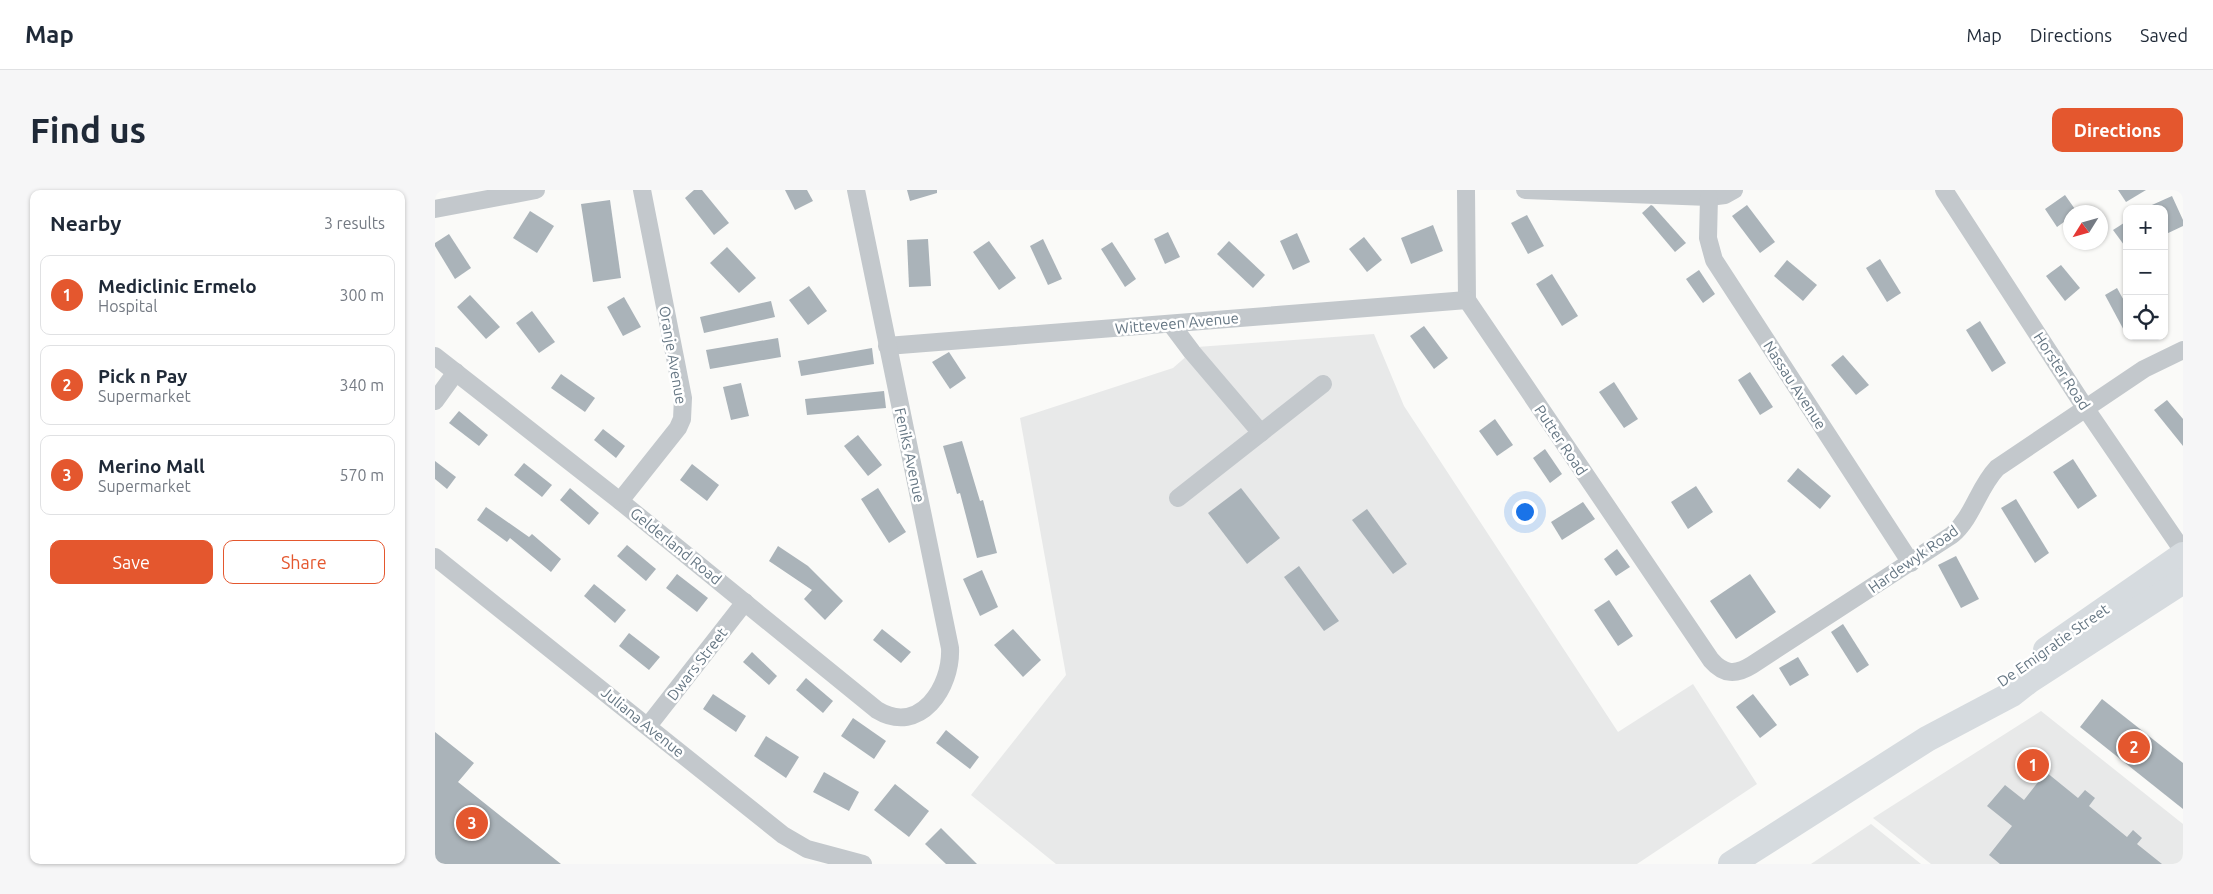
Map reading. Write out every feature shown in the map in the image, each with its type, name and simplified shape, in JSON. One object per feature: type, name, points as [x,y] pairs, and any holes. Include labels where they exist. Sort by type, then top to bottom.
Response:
[{"type":"highway","name":"De Emigratie Street","points":[[1927,739],[1962,707],[2183,555]]},
{"type":"highway","name":"De Emigratie Street","points":[[1731,864],[1927,739],[2012,694],[2030,680],[2183,581]]},
{"type":"street","points":[[435,209],[536,190]]},
{"type":"street","name":"Oranje Avenue","points":[[620,501],[678,428],[683,409],[683,398],[643,190]]},
{"type":"street","name":"Feniks Avenue","points":[[856,190],[950,648],[951,659],[944,683],[939,692],[921,711]]},
{"type":"street","points":[[1466,190],[1467,300]]},
{"type":"street","points":[[1525,190],[1709,197],[1725,195],[1734,190]]},
{"type":"street","name":"Horster Road","points":[[1944,190],[2086,409],[2183,551]]},
{"type":"street","name":"Nassau Avenue","points":[[1709,197],[1708,238],[1714,260],[1911,563]]},
{"type":"street","name":"Witteveen Avenue","points":[[887,346],[1467,300]]},
{"type":"street","name":"Putter Road","points":[[1467,300],[1684,621],[1711,660],[1720,669]]},
{"type":"street","points":[[1171,324],[1192,352],[1261,433]]},
{"type":"street","name":"Hardewyk Road","points":[[1720,669],[1731,673],[1745,669],[1911,563],[1957,531],[1986,481],[1997,468],[2144,369],[2183,350]]},
{"type":"street","name":"Gelderland Road","points":[[435,356],[620,501],[884,714],[892,718],[904,719],[914,716],[921,711]]},
{"type":"street","points":[[435,401],[456,372]]},
{"type":"street","points":[[1179,498],[1323,384]]},
{"type":"street","name":"Juliana Avenue","points":[[435,557],[796,844],[807,849],[863,864]]},
{"type":"street","name":"Dwars Street","points":[[649,726],[745,602]]},
{"type":"shaded area","points":[[1374,334],[1404,406],[1618,732],[1693,684],[1757,784],[1637,864],[1056,864],[971,795],[1066,675],[1020,418],[1173,368],[1197,347]]},
{"type":"shaded area","points":[[2041,711],[2183,824],[2183,864],[1931,864],[1873,818]]},
{"type":"shaded area","points":[[1871,824],[1921,864],[1811,864]]},
{"type":"building","points":[[694,190],[702,190],[729,223],[714,235],[685,198]]},
{"type":"building","points":[[785,190],[807,190],[813,201],[795,210]]},
{"type":"building","points":[[907,190],[937,190],[937,193],[910,201]]},
{"type":"building","points":[[2118,190],[2146,190],[2126,202]]},
{"type":"building","points":[[2065,195],[2072,205],[2063,205],[2063,223],[2057,227],[2045,209]]},
{"type":"building","points":[[2172,196],[2183,220],[2183,226],[2168,233],[2168,205],[2152,205]]},
{"type":"building","points":[[610,200],[621,278],[593,282],[581,204]]},
{"type":"building","points":[[1651,205],[1686,243],[1675,252],[1642,213]]},
{"type":"building","points":[[1747,205],[1775,242],[1760,253],[1732,216]]},
{"type":"building","points":[[530,211],[554,226],[537,253],[513,238]]},
{"type":"building","points":[[1527,215],[1544,246],[1528,254],[1511,223]]},
{"type":"building","points":[[2123,224],[2123,244],[2113,230]]},
{"type":"building","points":[[1433,225],[1443,251],[1411,264],[1401,238]]},
{"type":"building","points":[[1168,232],[1180,257],[1165,264],[1154,239]]},
{"type":"building","points":[[1297,233],[1310,262],[1293,270],[1280,241]]},
{"type":"building","points":[[449,234],[471,268],[455,279],[435,246],[435,243]]},
{"type":"building","points":[[1364,237],[1382,260],[1367,272],[1349,249]]},
{"type":"building","points":[[928,239],[931,286],[909,287],[907,240]]},
{"type":"building","points":[[1043,239],[1062,279],[1048,285],[1030,246]]},
{"type":"building","points":[[989,241],[1016,278],[999,290],[973,252]]},
{"type":"building","points":[[1229,241],[1265,275],[1253,288],[1217,254]]},
{"type":"building","points":[[1112,242],[1136,279],[1125,287],[1101,249]]},
{"type":"building","points":[[727,247],[756,278],[739,293],[710,263]]},
{"type":"building","points":[[1880,259],[1901,293],[1887,302],[1866,268]]},
{"type":"building","points":[[1787,260],[1817,285],[1803,301],[1774,276]]},
{"type":"building","points":[[2061,265],[2080,288],[2065,301],[2046,276]]},
{"type":"building","points":[[1699,270],[1715,294],[1703,303],[1686,279]]},
{"type":"building","points":[[1552,274],[1578,316],[1562,326],[1536,284]]},
{"type":"building","points":[[809,286],[827,311],[808,325],[789,300]]},
{"type":"building","points":[[2117,288],[2123,299],[2123,329],[2105,295]]},
{"type":"building","points":[[470,295],[500,327],[486,339],[457,307]]},
{"type":"building","points":[[624,297],[641,327],[623,336],[607,307]]},
{"type":"building","points":[[771,301],[775,317],[704,333],[700,317]]},
{"type":"building","points":[[532,311],[555,342],[539,353],[516,323]]},
{"type":"building","points":[[1980,321],[2006,363],[1992,372],[1966,330]]},
{"type":"building","points":[[1424,326],[1448,358],[1434,369],[1410,336]]},
{"type":"building","points":[[778,338],[781,357],[710,369],[706,350]]},
{"type":"building","points":[[872,348],[874,364],[801,376],[798,361]]},
{"type":"building","points":[[949,352],[966,378],[950,389],[932,362]]},
{"type":"building","points":[[1843,355],[1869,385],[1856,395],[1831,365]]},
{"type":"building","points":[[1750,372],[1773,407],[1760,415],[1738,380]]},
{"type":"building","points":[[561,374],[595,398],[585,412],[551,388]]},
{"type":"building","points":[[1614,382],[1638,419],[1624,428],[1599,392]]},
{"type":"building","points":[[741,383],[749,416],[731,420],[723,387]]},
{"type":"building","points":[[884,391],[886,408],[807,415],[805,399]]},
{"type":"building","points":[[2167,400],[2183,419],[2183,446],[2154,410]]},
{"type":"building","points":[[459,411],[488,435],[479,446],[449,423]]},
{"type":"building","points":[[1495,419],[1513,445],[1497,456],[1479,431]]},
{"type":"building","points":[[603,429],[625,446],[616,458],[594,440]]},
{"type":"building","points":[[858,435],[882,465],[868,476],[844,446]]},
{"type":"building","points":[[962,441],[980,501],[983,500],[997,553],[977,558],[960,493],[957,494],[943,446]]},
{"type":"building","points":[[1545,449],[1562,474],[1550,483],[1533,458]]},
{"type":"building","points":[[2073,459],[2097,496],[2078,509],[2053,472]]},
{"type":"building","points":[[435,461],[456,477],[447,489],[435,479]]},
{"type":"building","points":[[524,463],[552,485],[542,497],[514,475]]},
{"type":"building","points":[[692,464],[719,485],[707,501],[680,480]]},
{"type":"building","points":[[1798,468],[1831,496],[1820,509],[1787,481]]},
{"type":"building","points":[[1696,486],[1713,512],[1688,529],[1671,502]]},
{"type":"building","points":[[570,488],[599,513],[589,525],[560,500]]},
{"type":"building","points":[[878,488],[906,532],[889,543],[861,499]]},
{"type":"building","points":[[1241,488],[1280,538],[1247,564],[1208,513]]},
{"type":"building","points":[[2016,499],[2049,553],[2035,563],[2001,508]]},
{"type":"building","points":[[1583,502],[1595,519],[1562,540],[1551,522]]},
{"type":"building","points":[[486,507],[529,537],[532,534],[561,559],[551,572],[510,538],[507,542],[477,520]]},
{"type":"building","points":[[1367,509],[1407,564],[1393,574],[1352,520]]},
{"type":"building","points":[[627,545],[656,569],[646,581],[617,556]]},
{"type":"building","points":[[778,546],[808,566],[843,601],[825,620],[804,599],[812,590],[769,561]]},
{"type":"building","points":[[1617,549],[1630,567],[1616,576],[1604,559]]},
{"type":"building","points":[[1956,556],[1979,599],[1961,608],[1938,565]]},
{"type":"building","points":[[1299,566],[1339,621],[1324,631],[1284,577]]},
{"type":"building","points":[[982,570],[998,607],[980,616],[963,579]]},
{"type":"building","points":[[677,574],[708,598],[697,612],[666,588]]},
{"type":"building","points":[[1750,574],[1776,612],[1736,639],[1710,601]]},
{"type":"building","points":[[594,584],[626,610],[615,623],[584,596]]},
{"type":"building","points":[[1609,600],[1633,636],[1618,646],[1594,610]]},
{"type":"building","points":[[1843,624],[1869,665],[1857,673],[1831,632]]},
{"type":"building","points":[[882,629],[911,652],[901,663],[873,640]]},
{"type":"building","points":[[1013,629],[1041,660],[1023,677],[994,645]]},
{"type":"building","points":[[629,633],[660,657],[649,670],[619,646]]},
{"type":"building","points":[[752,652],[777,676],[769,685],[743,662]]},
{"type":"building","points":[[1798,657],[1809,675],[1790,686],[1779,668]]},
{"type":"building","points":[[806,678],[833,701],[823,713],[796,690]]},
{"type":"building","points":[[713,694],[746,716],[736,732],[703,709]]},
{"type":"building","points":[[1753,694],[1777,725],[1760,738],[1736,707]]},
{"type":"building","points":[[2102,699],[2183,763],[2183,809],[2080,727]]},
{"type":"building","points":[[853,718],[886,741],[874,759],[841,736]]},
{"type":"building","points":[[946,730],[979,757],[970,769],[936,743]]},
{"type":"building","points":[[435,732],[474,763],[458,782],[561,864],[435,864]]},
{"type":"building","points":[[766,736],[799,757],[786,778],[754,756]]},
{"type":"building","points":[[824,772],[859,792],[849,811],[813,792]]},
{"type":"building","points":[[2046,772],[2078,798],[2085,790],[2095,798],[2089,806],[2127,837],[2133,830],[2142,838],[2137,844],[2162,864],[2000,864],[1989,855],[2012,826],[1987,806],[2005,785],[2024,800]]},
{"type":"building","points":[[895,784],[929,811],[909,837],[874,810]]},
{"type":"building","points":[[941,828],[977,864],[946,864],[925,844]]},
{"type":"place","name":"Pick n Pay","points":[[2134,747]]},
{"type":"place","name":"Mediclinic Ermelo","points":[[2033,765]]},
{"type":"place","name":"Merino Mall","points":[[472,823]]}]
